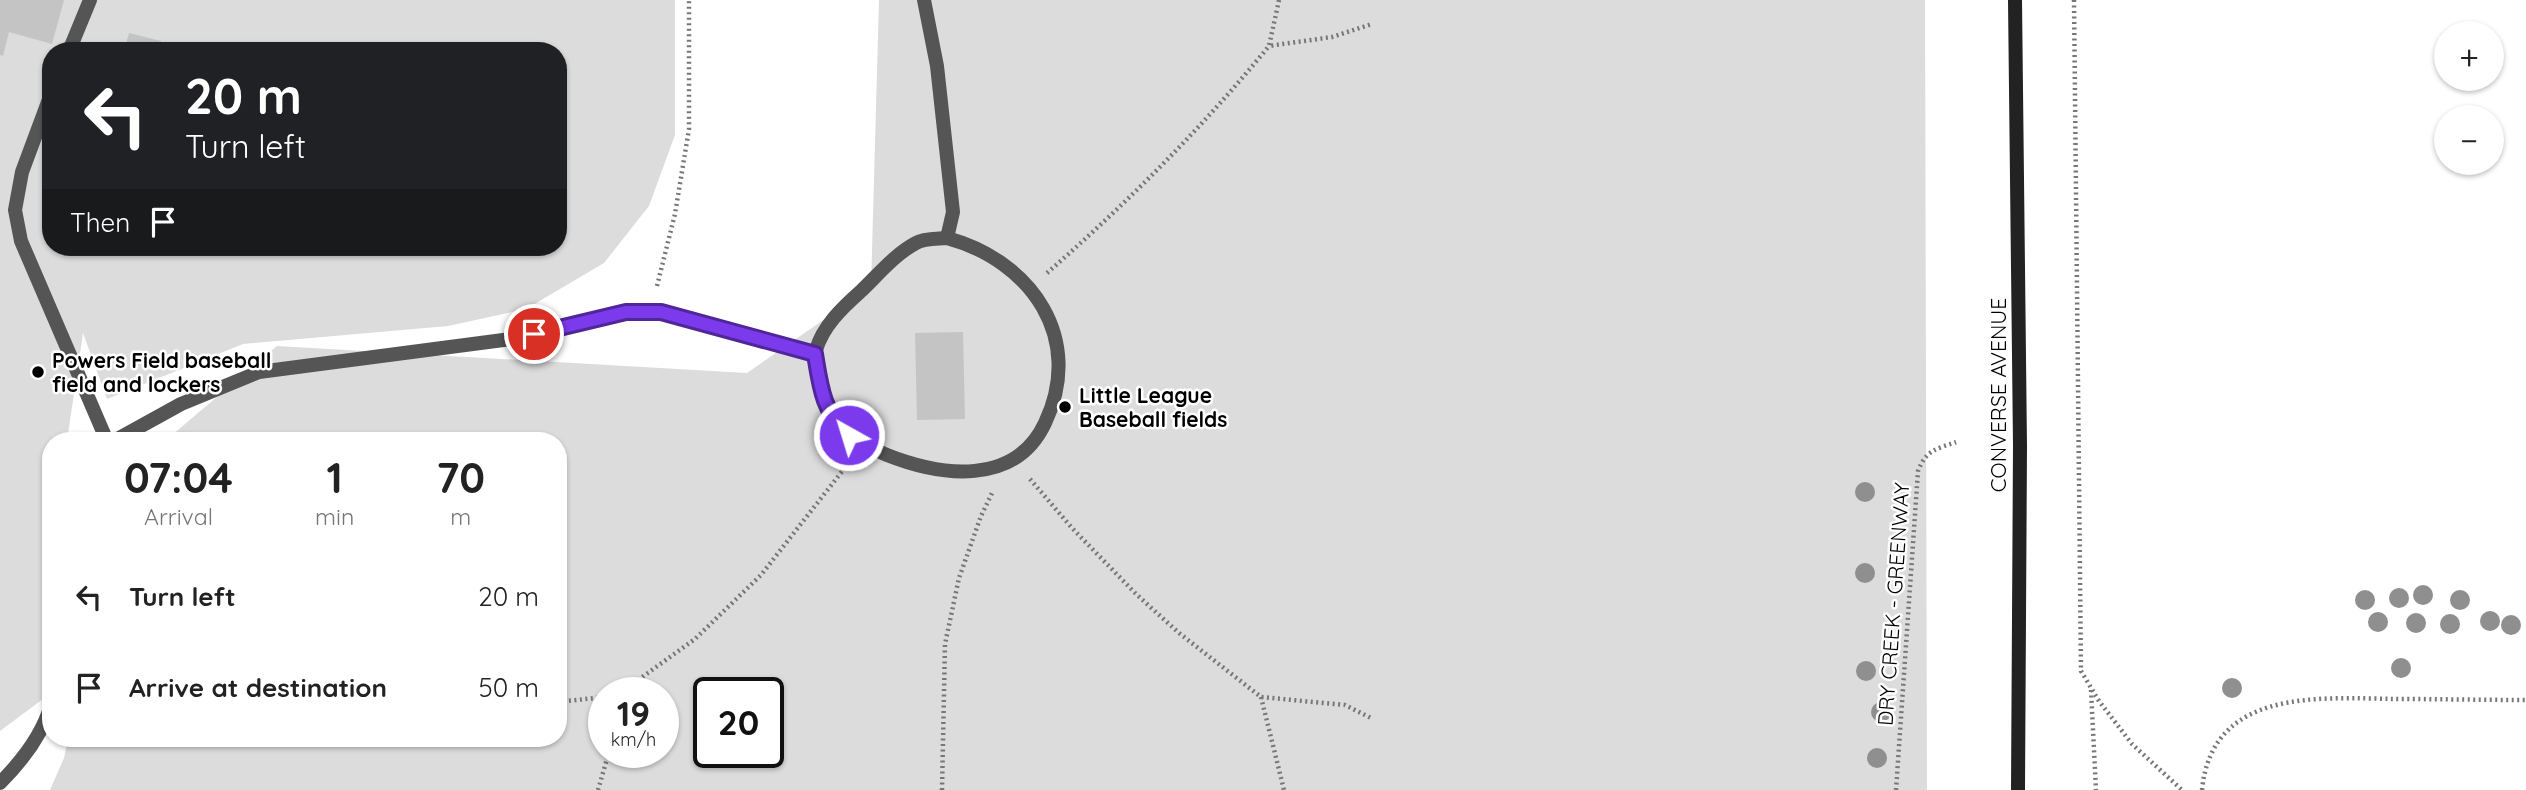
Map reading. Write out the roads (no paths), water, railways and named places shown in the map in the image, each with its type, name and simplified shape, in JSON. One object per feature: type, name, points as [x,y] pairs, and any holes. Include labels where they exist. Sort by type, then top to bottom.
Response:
[{"type":"main road","name":"CONVERSE AVENUE","points":[[2015,0],[2020,432],[2018,790]]},
{"type":"lane","points":[[73,42],[90,0]]},
{"type":"lane","points":[[924,0],[937,66],[953,212],[947,238]]},
{"type":"lane","points":[[42,118],[22,172],[15,210],[21,241],[103,432]]},
{"type":"lane","points":[[947,238],[974,245],[988,253],[1009,267],[1028,288],[1053,326],[1060,361],[1056,401],[1040,434],[1012,460],[977,472],[941,472],[862,444],[837,425],[821,395],[815,354],[822,334],[839,311],[895,258],[917,241],[947,238]]},
{"type":"lane","points":[[130,432],[181,404],[259,372],[511,339],[626,312],[652,312],[815,354]]},
{"type":"lane","points":[[0,783],[21,762],[42,729]]},
{"type":"place","name":"Powers Field baseball field and lockers","points":[[38,372]]},
{"type":"place","name":"Little League Baseball fields","points":[[1065,407]]}]
